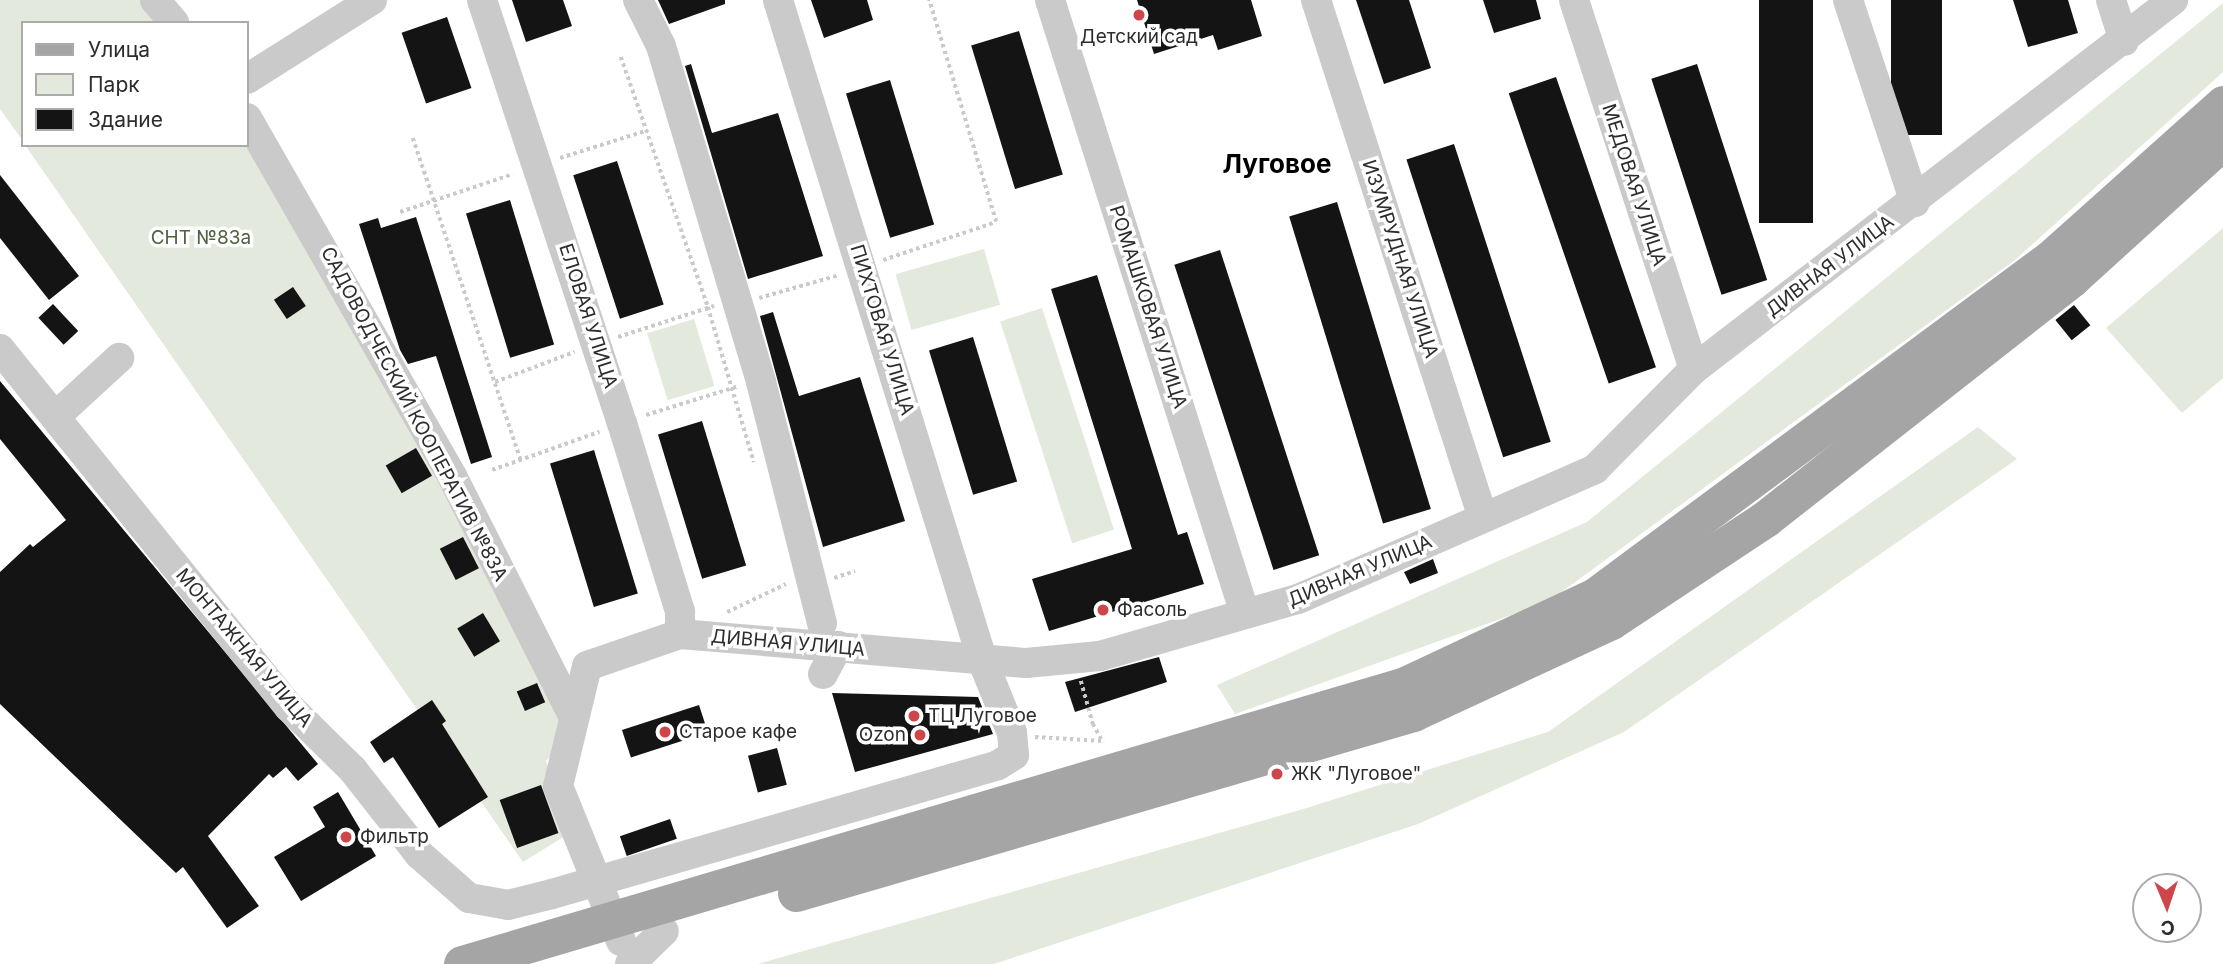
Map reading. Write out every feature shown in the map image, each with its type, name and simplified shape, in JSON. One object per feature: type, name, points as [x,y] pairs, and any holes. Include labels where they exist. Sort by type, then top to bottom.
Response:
[{"type":"main road","points":[[548,964],[627,950],[1405,685],[1595,596],[2051,258],[2223,104]]},
{"type":"main road","points":[[462,964],[627,950],[664,931],[1413,713],[1611,621],[1797,493],[2072,278],[2223,141]]},
{"type":"street","points":[[155,0],[172,21]]},
{"type":"street","points":[[248,78],[372,0]]},
{"type":"street","name":"ЕЛОВАЯ УЛИЦА","points":[[482,0],[622,423],[681,612],[680,634]]},
{"type":"street","points":[[638,0],[660,46],[761,382],[830,634],[823,674]]},
{"type":"street","name":"ПИХТОВАЯ УЛИЦА","points":[[778,0],[863,267],[939,548],[1012,733]]},
{"type":"street","name":"РОМАШКОВАЯ УЛИЦА","points":[[1050,0],[1245,614]]},
{"type":"street","name":"ИЗУМРУДНАЯ УЛИЦА","points":[[1316,0],[1483,518]]},
{"type":"street","name":"МЕДОВАЯ УЛИЦА","points":[[1574,0],[1694,369]]},
{"type":"street","points":[[1848,0],[1915,202]]},
{"type":"street","points":[[2111,0],[2124,41]]},
{"type":"street","name":"ДИВНАЯ УЛИЦА","points":[[627,950],[558,786],[572,714],[587,666],[680,634],[830,634],[983,662],[1026,663],[1100,656],[1298,600],[1595,469],[1694,369],[1915,202],[2174,0]]},
{"type":"street","name":"САДОВОДЧЕСКИЙ КООПЕРАТИВ №83А","points":[[248,120],[452,476],[572,714]]},
{"type":"street","name":"МОНТАЖНАЯ УЛИЦА","points":[[0,349],[289,707],[353,770],[420,855],[469,898],[508,905],[998,765],[1014,755],[1012,733]]},
{"type":"street","points":[[56,416],[119,358]]},
{"type":"path","points":[[778,293],[996,222],[929,0]]},
{"type":"path","points":[[621,57],[708,307],[755,466]]},
{"type":"path","points":[[413,138],[521,461]]},
{"type":"path","points":[[726,613],[790,582],[794,595]]},
{"type":"path","points":[[1082,690],[1108,750]]},
{"type":"path","points":[[1012,733],[1102,741]]},
{"type":"green space","points":[[0,0],[142,0],[159,21],[21,21],[21,138],[0,109]]},
{"type":"green space","points":[[2223,3],[2223,72],[2015,260],[1548,602],[1235,714],[1217,685],[1587,522]]},
{"type":"green space","name":"СНТ №83а","points":[[26,147],[248,147],[306,234],[575,728],[546,761],[573,831],[523,862]]},
{"type":"green space","points":[[2223,228],[2223,378],[2182,413],[2106,328]]},
{"type":"green space","points":[[984,249],[1000,305],[912,330],[896,274]]},
{"type":"green space","points":[[1042,308],[1114,530],[1072,543],[1000,322]]},
{"type":"green space","points":[[694,319],[714,386],[668,400],[647,333]]},
{"type":"green space","points":[[1978,427],[2017,459],[1624,732],[1418,824],[994,964],[758,964],[1300,810],[1548,732]]},
{"type":"building","points":[[512,0],[563,0],[572,26],[526,42]]},
{"type":"building","points":[[658,0],[725,0],[725,4],[669,24]]},
{"type":"building","points":[[811,0],[867,0],[873,20],[824,38]]},
{"type":"building","points":[[1137,0],[1251,0],[1262,36],[1218,50],[1213,35],[1154,54]]},
{"type":"building","points":[[1356,0],[1409,0],[1431,68],[1384,84]]},
{"type":"building","points":[[1483,0],[1536,0],[1541,19],[1494,33]]},
{"type":"building","points":[[1759,0],[1813,0],[1813,223],[1759,223]]},
{"type":"building","points":[[1891,0],[1942,0],[1942,135],[1891,135]]},
{"type":"building","points":[[2013,0],[2068,0],[2078,33],[2028,47]]},
{"type":"building","points":[[447,17],[471,88],[426,104],[402,33]]},
{"type":"building","points":[[1019,31],[1063,174],[1015,189],[971,46]]},
{"type":"building","points":[[691,64],[712,133],[778,113],[823,256],[748,279],[685,66]]},
{"type":"building","points":[[1697,64],[1767,280],[1721,295],[1651,79]]},
{"type":"building","points":[[1556,77],[1656,367],[1609,384],[1509,93]]},
{"type":"building","points":[[890,80],[934,224],[890,238],[846,93]]},
{"type":"building","points":[[1454,144],[1551,442],[1503,457],[1406,159]]},
{"type":"building","points":[[617,161],[664,305],[620,319],[573,175]]},
{"type":"building","points":[[0,175],[79,276],[49,300],[0,238]]},
{"type":"building","points":[[510,200],[554,344],[510,358],[466,213]]},
{"type":"building","points":[[1337,202],[1431,509],[1383,524],[1289,217]]},
{"type":"building","points":[[416,217],[492,457],[471,464],[436,356],[408,364],[400,350],[359,224],[378,218],[381,228]]},
{"type":"building","points":[[1220,250],[1319,555],[1274,570],[1174,265]]},
{"type":"building","points":[[1097,275],[1178,535],[1187,532],[1204,584],[1049,631],[1032,579],[1132,549],[1051,289]]},
{"type":"building","points":[[293,287],[306,306],[287,319],[274,300]]},
{"type":"building","points":[[53,304],[78,331],[64,345],[38,318]]},
{"type":"building","points":[[2074,305],[2090,325],[2072,340],[2055,320]]},
{"type":"building","points":[[773,312],[799,396],[860,377],[905,521],[823,547],[760,316]]},
{"type":"building","points":[[973,337],[1017,481],[973,495],[929,350]]},
{"type":"building","points":[[0,381],[318,764],[298,781],[286,767],[273,778],[269,774],[208,836],[259,906],[227,928],[183,867],[176,873],[0,704],[0,572],[30,544],[33,547],[66,520],[0,439]]},
{"type":"building","points":[[702,421],[746,565],[702,579],[658,434]]},
{"type":"building","points":[[416,448],[432,476],[402,493],[386,466]]},
{"type":"building","points":[[594,450],[638,593],[594,607],[550,463]]},
{"type":"building","points":[[463,537],[479,568],[456,580],[440,549]]},
{"type":"building","points":[[1433,559],[1438,573],[1410,584],[1404,572]]},
{"type":"building","points":[[483,613],[500,641],[474,657],[457,628]]},
{"type":"building","points":[[1159,657],[1167,682],[1075,712],[1065,682]]},
{"type":"building","points":[[537,683],[545,702],[525,711],[517,692]]},
{"type":"building","name":"ТЦ Луговое","points":[[832,693],[978,697],[993,734],[855,772]]},
{"type":"building","points":[[432,700],[446,721],[442,724],[488,797],[439,828],[393,757],[384,763],[370,742]]},
{"type":"building","name":"Старое кафе","points":[[699,705],[708,733],[631,758],[622,730]]},
{"type":"building","points":[[777,748],[787,785],[758,792],[748,756]]},
{"type":"building","points":[[541,785],[558,833],[517,848],[500,800]]},
{"type":"building","points":[[338,792],[376,856],[301,901],[274,857],[325,827],[313,807]]},
{"type":"building","points":[[670,819],[677,839],[627,856],[620,836]]},
{"type":"place","name":"Детский сад","points":[[1139,15]]},
{"type":"place","name":"Фасоль","points":[[1103,610]]},
{"type":"place","name":"ТЦ Луговое","points":[[914,716]]},
{"type":"place","name":"Старое кафе","points":[[665,732]]},
{"type":"place","name":"Ozon","points":[[920,735]]},
{"type":"place","name":"ЖК \"Луговое\"","points":[[1277,774]]},
{"type":"place","name":"Фильтр","points":[[346,837]]},
{"type":"district","name":"Луговое","points":[[1277,164]]}]
